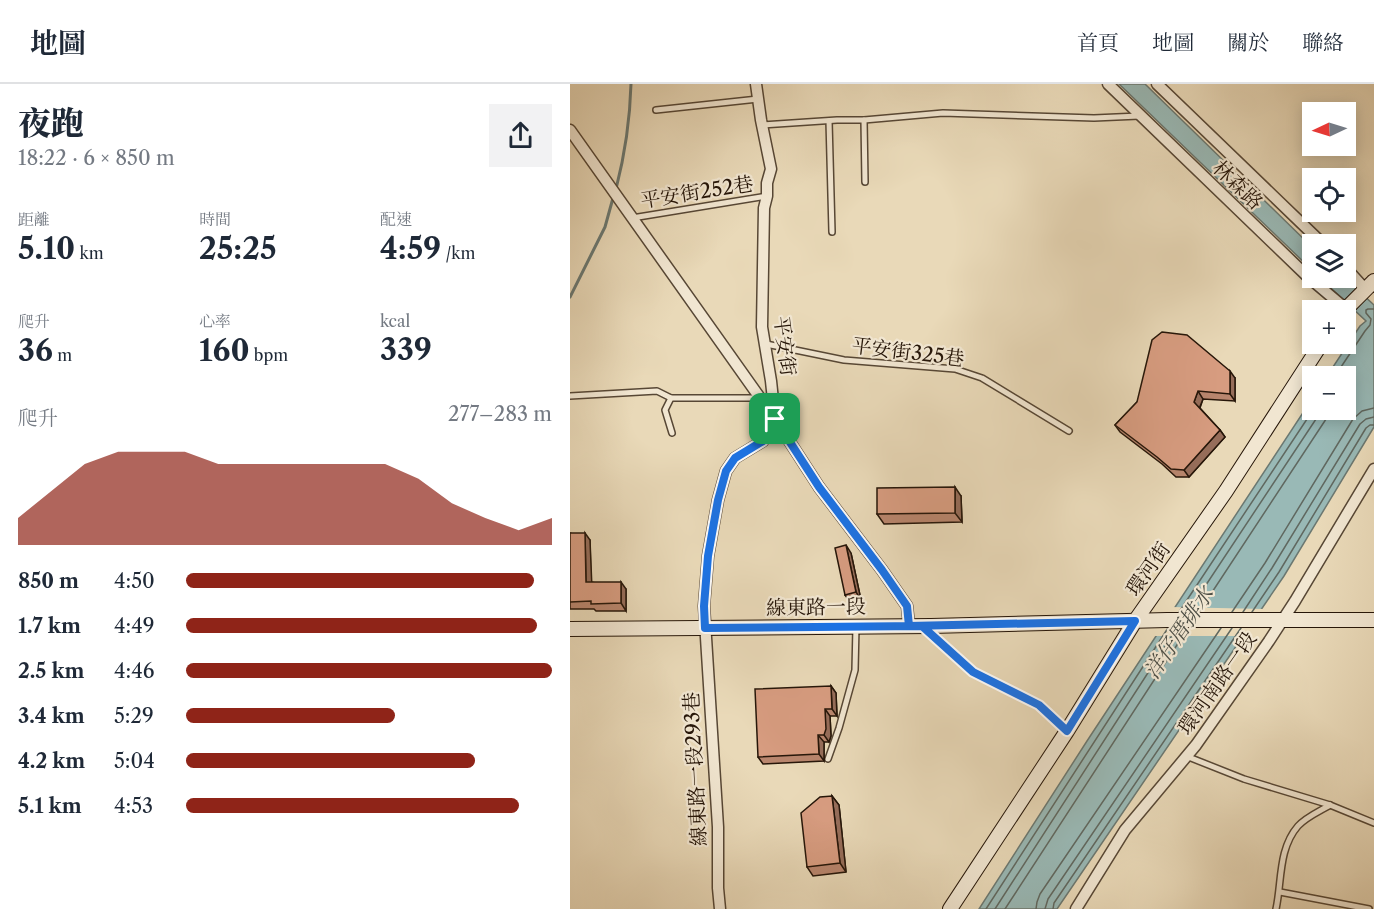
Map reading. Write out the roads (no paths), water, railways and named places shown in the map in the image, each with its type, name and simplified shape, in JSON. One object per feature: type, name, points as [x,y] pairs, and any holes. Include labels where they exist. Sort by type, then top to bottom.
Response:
[{"type":"main road","points":[[1355,300],[1370,285]]},
{"type":"main road","name":"環河街","points":[[950,909],[1067,731],[1135,621],[1226,491],[1315,354]]},
{"type":"main road","points":[[1282,619],[1374,620]]},
{"type":"main road","name":"線東路一段","points":[[570,629],[916,626],[1282,619]]},
{"type":"street","name":"平安街","points":[[756,84],[771,169],[764,208],[762,327],[775,419]]},
{"type":"street","name":"林森路","points":[[1108,84],[1334,300]]},
{"type":"street","name":"林森路","points":[[1158,84],[1313,234]]},
{"type":"street","points":[[570,130],[775,419],[819,487],[882,570],[907,606],[916,626]]},
{"type":"street","points":[[1356,275],[1370,285]]},
{"type":"street","points":[[705,628],[704,606],[708,556],[718,500],[726,471],[735,458],[763,441],[775,419]]},
{"type":"street","name":"環河南路一段","points":[[1077,909],[1125,830],[1196,745],[1295,601],[1374,469]]},
{"type":"street","name":"線東路一段293巷","points":[[705,628],[718,827],[717,888],[720,909]]},
{"type":"lane","points":[[656,110],[758,99]]},
{"type":"lane","points":[[762,125],[943,113],[1094,118],[1140,116]]},
{"type":"lane","points":[[864,120],[865,182]]},
{"type":"lane","points":[[829,121],[832,232]]},
{"type":"lane","name":"平安街252巷","points":[[632,218],[767,196]]},
{"type":"lane","name":"平安街325巷","points":[[766,344],[844,360],[955,369],[982,378],[1069,431]]},
{"type":"lane","points":[[570,396],[657,391],[671,398],[760,398]]},
{"type":"lane","points":[[671,398],[665,410],[672,433]]},
{"type":"lane","points":[[828,759],[855,670],[856,626]]},
{"type":"lane","points":[[916,626],[973,672],[1039,705],[1067,731]]},
{"type":"lane","points":[[1186,756],[1244,779],[1330,805],[1374,823]]},
{"type":"lane","points":[[1276,909],[1283,860],[1290,840],[1298,826],[1330,805]]},
{"type":"lane","points":[[1280,891],[1369,909]]},
{"type":"water","points":[[1119,84],[1145,84],[1302,237],[1302,260]]},
{"type":"water","name":"洋仔厝排水","points":[[1331,288],[1356,288],[1374,305],[1374,427],[1284,576],[1057,909],[979,909],[1302,414],[1302,420],[1356,420],[1356,366],[1334,366],[1342,354],[1356,354],[1356,332],[1366,321],[1356,312],[1356,300],[1344,300]]},
{"type":"waterway","points":[[616,189],[630,111],[631,84]]},
{"type":"waterway","points":[[570,297],[605,227],[613,198]]}]
